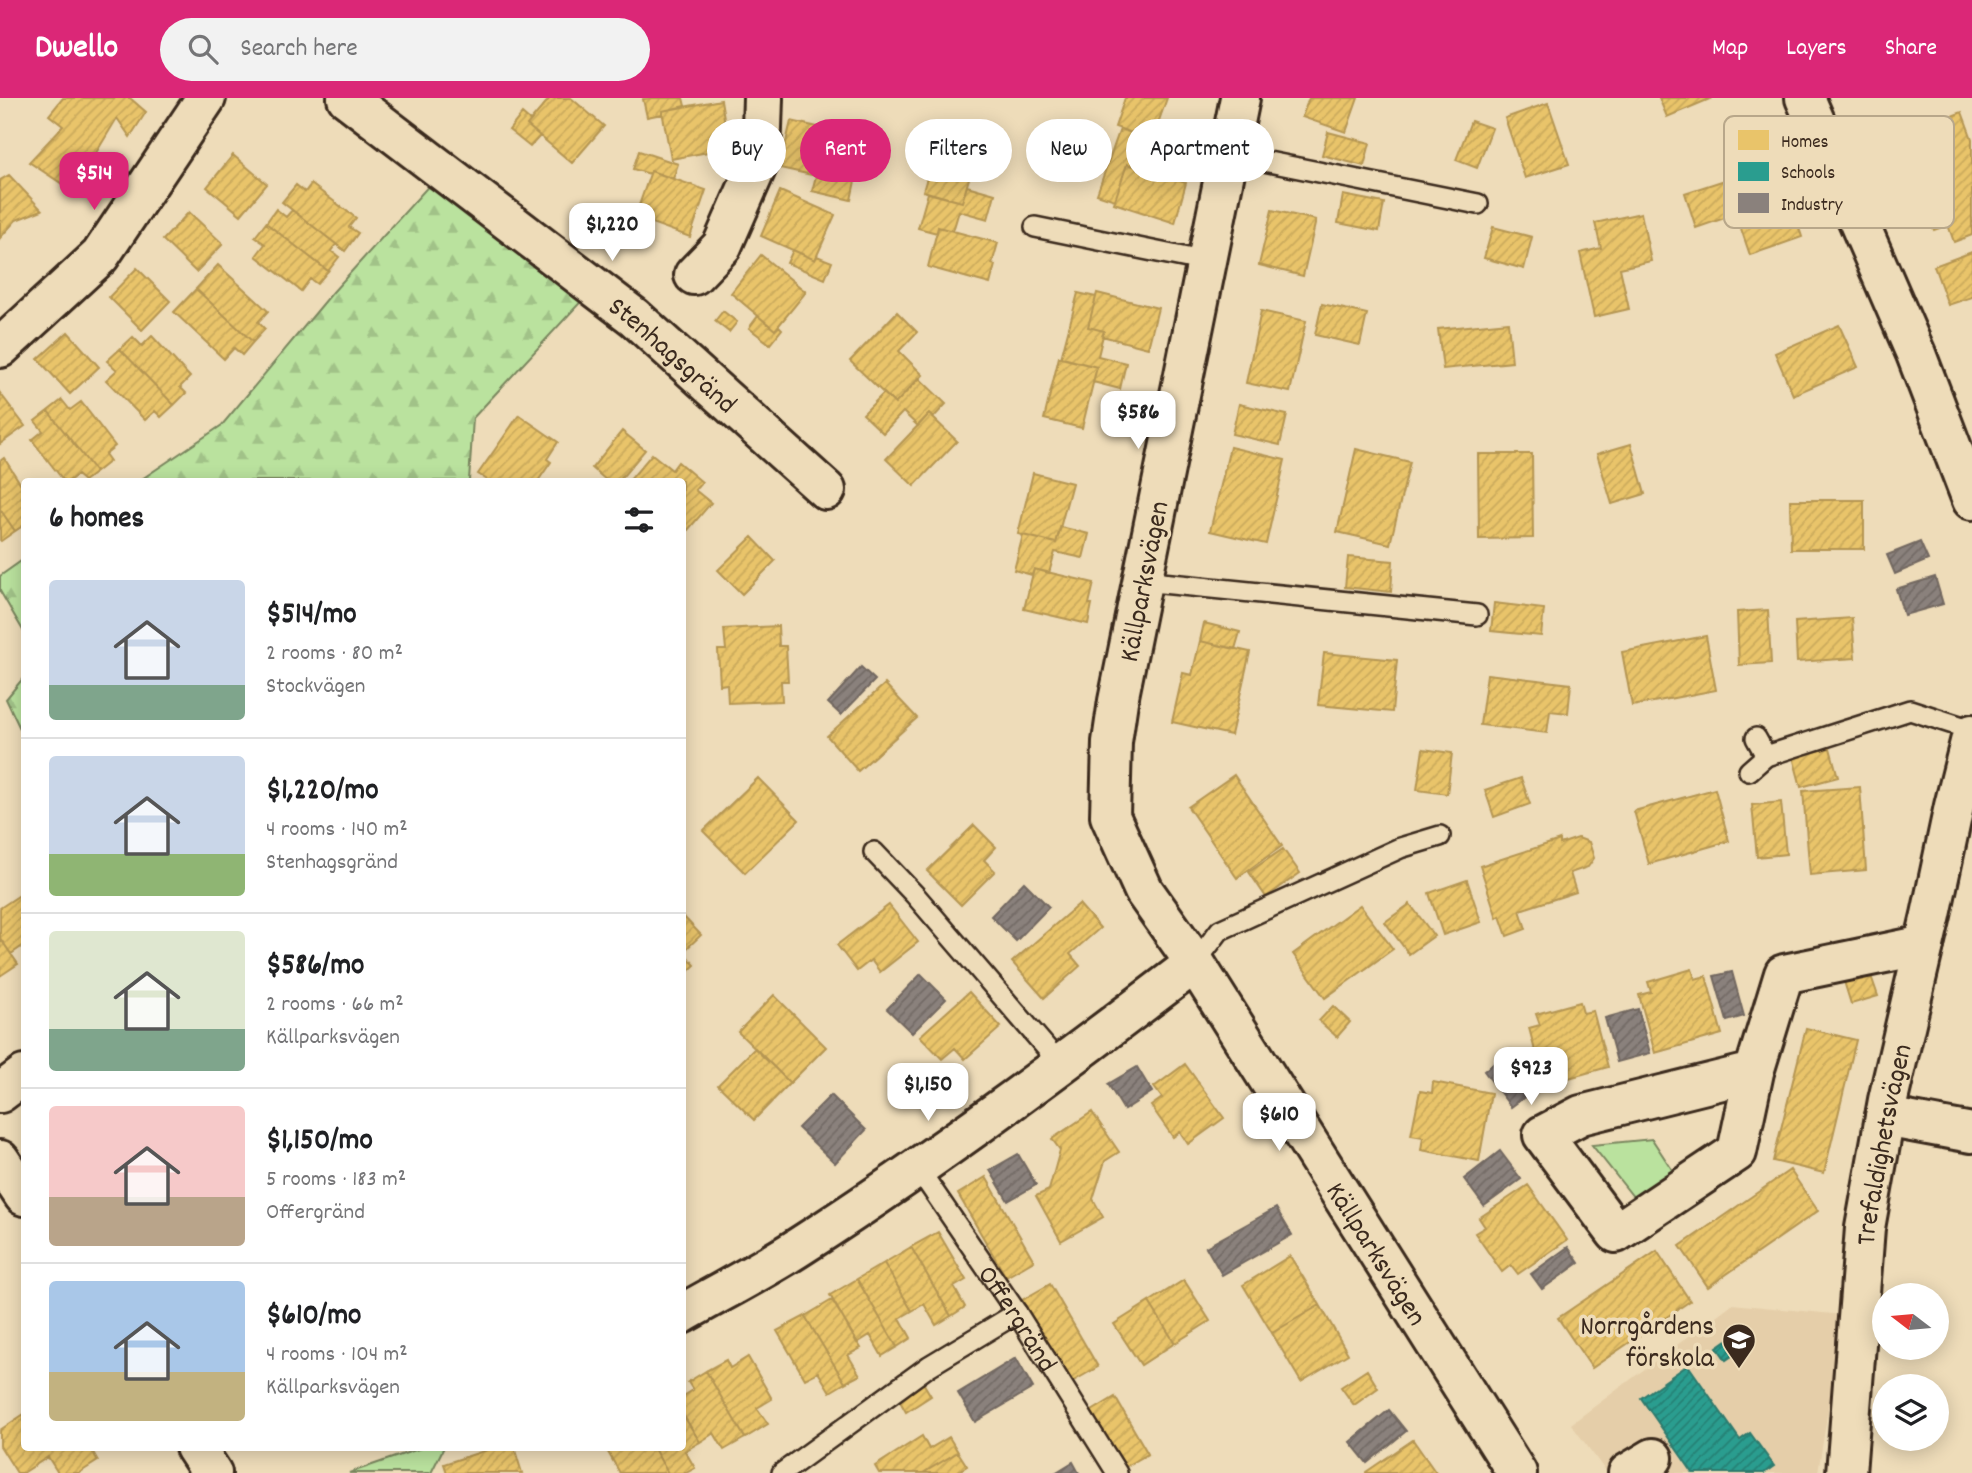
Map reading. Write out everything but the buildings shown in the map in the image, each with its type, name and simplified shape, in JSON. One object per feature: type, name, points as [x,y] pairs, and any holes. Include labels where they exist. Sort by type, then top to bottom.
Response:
[{"type":"street","points":[[0,348],[100,257],[206,98]]},
{"type":"street","name":"Stenhagsgränd","points":[[347,98],[634,317],[826,490]]},
{"type":"street","points":[[694,275],[722,246],[761,157],[763,98]]},
{"type":"street","name":"Källparksvägen","points":[[1236,119],[1240,98]]},
{"type":"street","points":[[1805,98],[1813,116]]},
{"type":"street","name":"Källparksvägen","points":[[1223,182],[1112,742],[1110,816],[1144,891],[1195,963],[1517,1473]]},
{"type":"street","points":[[1861,228],[1916,354],[1972,500]]},
{"type":"street","name":"Trefaldighetsvägen","points":[[1846,1473],[1864,1228],[1885,1117],[1924,945],[1963,806],[1972,732]]},
{"type":"street","points":[[1754,1072],[1581,1115],[1543,1135],[1616,1233],[1737,1152],[1754,1072],[1784,974],[1924,945]]},
{"type":"street","points":[[686,1312],[801,1246],[917,1167],[1061,1065],[1195,963]]},
{"type":"street","points":[[0,1093],[21,1077]]},
{"type":"street","points":[[1885,1117],[1972,1133]]},
{"type":"street","points":[[0,1160],[21,1192]]},
{"type":"street","points":[[198,1451],[212,1473]]},
{"type":"lane","points":[[1274,163],[1478,204]]},
{"type":"lane","points":[[1035,227],[1207,262]]},
{"type":"lane","points":[[1142,581],[1477,615]]},
{"type":"lane","name":"Trefaldighetsvägen","points":[[1749,771],[1766,757],[1910,710],[1972,732]]},
{"type":"lane","points":[[1756,738],[1766,757]]},
{"type":"lane","points":[[1195,963],[1220,930],[1400,848],[1440,836]]},
{"type":"lane","points":[[874,852],[1061,1065]]},
{"type":"lane","name":"Offergränd","points":[[917,1167],[1017,1313],[1117,1473]]},
{"type":"lane","points":[[782,1473],[929,1366],[1017,1313]]},
{"type":"shaded area","name":"Norrgårdens förskola","points":[[1732,1304],[1843,1315],[1818,1473],[1607,1473],[1571,1424]]},
{"type":"green space","points":[[432,182],[589,293],[473,418],[469,478],[143,478],[222,425],[333,292]]},
{"type":"green space","points":[[21,561],[21,627],[0,591],[0,576]]},
{"type":"green space","points":[[21,681],[21,731],[6,699]]},
{"type":"green space","points":[[1652,1139],[1673,1171],[1634,1198],[1592,1145]]},
{"type":"green space","points":[[412,1451],[442,1451],[431,1473],[349,1473]]},
{"type":"place","name":"Norrgårdens förskola","points":[[1739,1370]]}]
